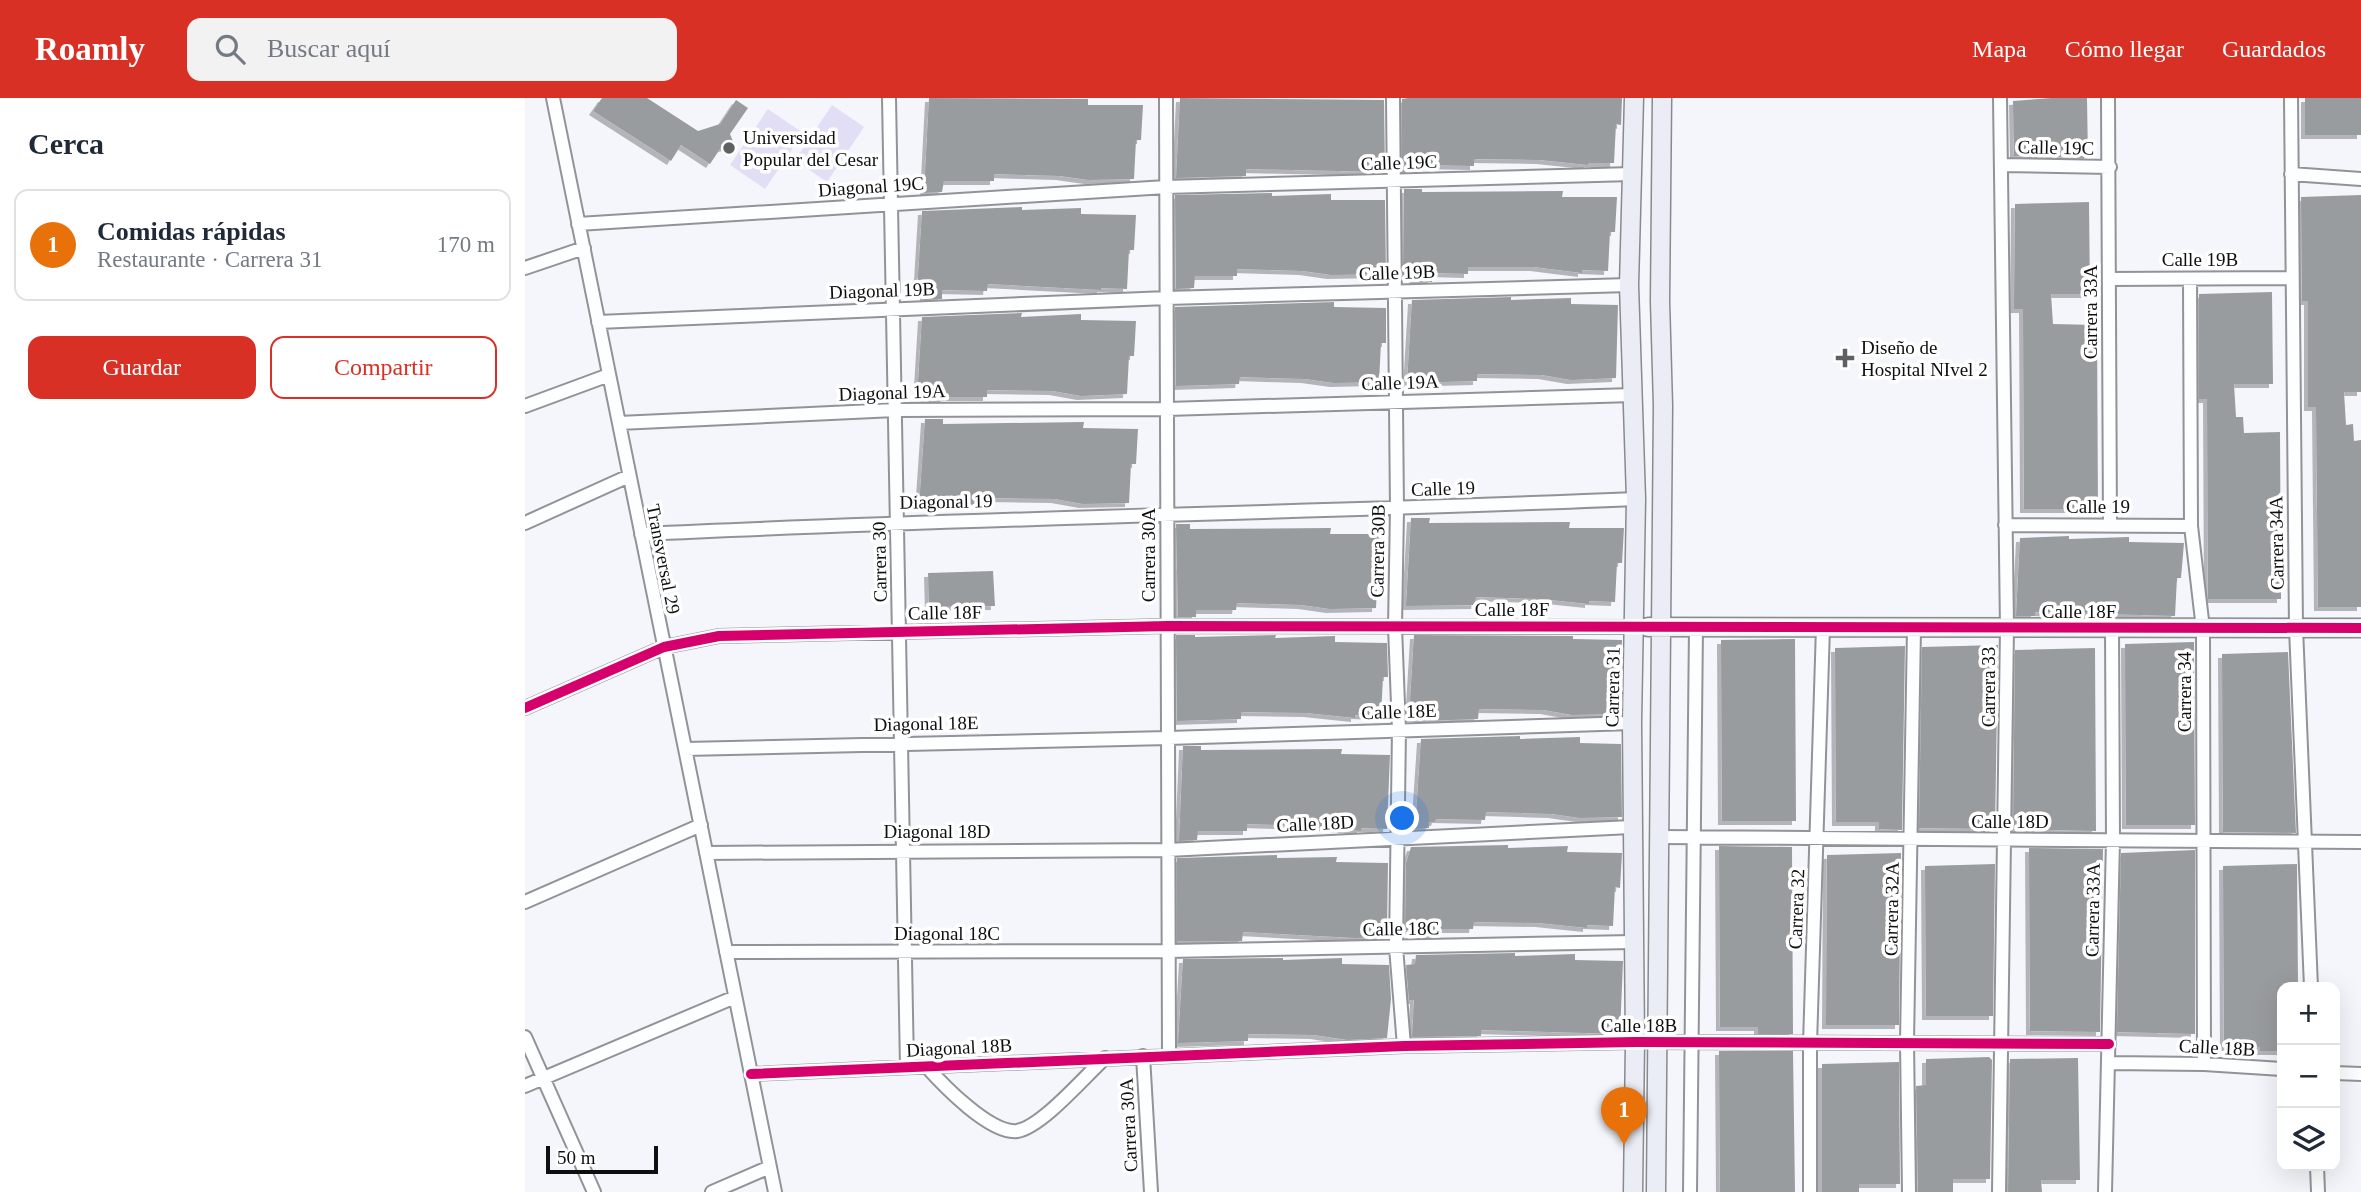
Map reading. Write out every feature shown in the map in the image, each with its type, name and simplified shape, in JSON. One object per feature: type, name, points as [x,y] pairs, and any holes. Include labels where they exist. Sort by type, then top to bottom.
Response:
[{"type":"main road","name":"Carrera 31","points":[[1633,1192],[1635,1042],[1631,827],[1636,499],[1629,285],[1634,98]]},
{"type":"main road","points":[[1656,1192],[1663,406],[1660,301],[1662,98]]},
{"type":"main road","name":"Calle 18F","points":[[1634,627],[2361,628]]},
{"type":"street","name":"Transversal 29","points":[[553,98],[775,1192]]},
{"type":"street","name":"Carrera 30","points":[[889,98],[907,1067]]},
{"type":"street","name":"Carrera 30A","points":[[1166,98],[1169,1055]]},
{"type":"street","name":"Carrera 30B","points":[[1393,98],[1392,292],[1397,509],[1395,626],[1399,730],[1396,947],[1404,1046]]},
{"type":"street","name":"Carrera 33","points":[[2000,98],[2007,628],[2000,1192]]},
{"type":"street","name":"Carrera 33A","points":[[2108,98],[2110,526]]},
{"type":"street","name":"Carrera 34A","points":[[2291,98],[2296,628],[2311,982]]},
{"type":"street","name":"Calle 19C","points":[[2001,165],[2110,167]]},
{"type":"street","name":"Calle 19C","points":[[1166,187],[1632,174]]},
{"type":"street","points":[[2291,174],[2361,179]]},
{"type":"street","name":"Diagonal 19C","points":[[578,224],[1166,187]]},
{"type":"street","points":[[525,268],[583,248]]},
{"type":"street","name":"Calle 19B","points":[[2109,279],[2291,278]]},
{"type":"street","name":"Carrera 34","points":[[2190,279],[2191,526],[2203,629],[2204,1064]]},
{"type":"street","name":"Calle 19B","points":[[1167,298],[1629,285]]},
{"type":"street","name":"Diagonal 19B","points":[[599,321],[1167,298]]},
{"type":"street","points":[[525,406],[609,375]]},
{"type":"street","name":"Calle 19A","points":[[1167,409],[1633,395]]},
{"type":"street","name":"Diagonal 19A","points":[[619,423],[895,410],[1167,409]]},
{"type":"street","points":[[525,523],[629,476]]},
{"type":"street","name":"Calle 19","points":[[1167,517],[1636,499]]},
{"type":"street","name":"Diagonal 19","points":[[641,534],[897,521],[1167,517]]},
{"type":"street","name":"Calle 19","points":[[2005,525],[2191,526]]},
{"type":"street","name":"Calle 18F","points":[[664,646],[719,636],[899,630],[1168,626],[1634,627]]},
{"type":"street","points":[[1690,1192],[1689,1043],[1696,627]]},
{"type":"street","name":"Carrera 32","points":[[1810,1192],[1811,1044],[1822,627]]},
{"type":"street","name":"Carrera 32A","points":[[1909,1192],[1907,1042],[1914,628]]},
{"type":"street","name":"Carrera 33A","points":[[2105,1192],[2113,840],[2112,628]]},
{"type":"street","points":[[525,708],[664,646]]},
{"type":"street","name":"Calle 18E","points":[[1168,738],[1632,723]]},
{"type":"street","name":"Diagonal 18E","points":[[685,749],[1168,738]]},
{"type":"street","points":[[525,902],[701,825]]},
{"type":"street","name":"Calle 18D","points":[[1168,850],[1631,827]]},
{"type":"street","name":"Calle 18D","points":[[1658,836],[2361,842]]},
{"type":"street","name":"Diagonal 18D","points":[[706,853],[1168,850]]},
{"type":"street","name":"Calle 18C","points":[[1169,951],[1633,943]]},
{"type":"street","name":"Diagonal 18C","points":[[726,951],[1169,951]]},
{"type":"street","points":[[525,1086],[736,997]]},
{"type":"street","points":[[525,1037],[594,1192]]},
{"type":"street","name":"Calle 18B","points":[[1169,1055],[1404,1046],[1635,1042],[1811,1044],[2003,1041],[2109,1044]]},
{"type":"street","name":"Diagonal 18B","points":[[751,1074],[1169,1055]]},
{"type":"street","name":"Carrera 30A","points":[[1143,1056],[1151,1192]]},
{"type":"street","points":[[926,1066],[947,1090],[972,1110],[1002,1128],[1018,1131],[1034,1123],[1105,1058]]},
{"type":"street","name":"Calle 18B","points":[[2108,1063],[2204,1064],[2277,1069]]},
{"type":"street","points":[[2340,1073],[2361,1074]]},
{"type":"street","points":[[712,1192],[770,1167]]},
{"type":"street","points":[[2317,1171],[2318,1192]]},
{"type":"shaded area","points":[[832,105],[864,127],[827,182],[795,160]]},
{"type":"shaded area","points":[[768,109],[803,133],[765,189],[730,165]]},
{"type":"building","points":[[602,98],[647,98],[698,131],[720,124],[736,100],[748,108],[730,134],[734,144],[720,149],[710,164],[681,145],[671,161],[593,111]]},
{"type":"building","points":[[929,98],[1088,99],[1088,105],[1143,105],[1141,140],[1136,140],[1134,179],[1088,180],[1060,176],[994,174],[994,181],[944,181],[942,192],[924,193]]},
{"type":"building","points":[[1180,98],[1384,100],[1385,172],[1246,169],[1246,176],[1176,178]]},
{"type":"building","points":[[1622,98],[1621,125],[1616,124],[1614,163],[1588,165],[1540,160],[1474,159],[1474,166],[1424,165],[1423,171],[1402,172],[1402,99]]},
{"type":"building","points":[[2087,98],[2088,158],[2014,156],[2013,101]]},
{"type":"building","points":[[2305,98],[2361,98],[2361,135],[2305,135]]},
{"type":"building","points":[[1404,189],[1422,189],[1422,192],[1563,191],[1562,197],[1617,197],[1615,232],[1610,232],[1608,271],[1582,270],[1582,273],[1534,267],[1468,267],[1468,274],[1432,273],[1432,282],[1413,282],[1414,276],[1403,275]]},
{"type":"building","points":[[1272,193],[1272,196],[1331,194],[1331,200],[1385,200],[1386,274],[1331,275],[1303,271],[1237,269],[1237,276],[1195,276],[1194,288],[1176,289],[1175,195]]},
{"type":"building","points":[[2361,195],[2361,392],[2344,392],[2346,425],[2353,424],[2354,441],[2361,440],[2361,607],[2318,607],[2316,407],[2308,407],[2308,301],[2302,301],[2301,197]]},
{"type":"building","points":[[2089,202],[2090,294],[2051,294],[2053,324],[2097,325],[2098,509],[2024,509],[2023,309],[2014,309],[2015,204]]},
{"type":"building","points":[[1022,207],[1022,210],[1081,208],[1081,214],[1136,215],[1134,250],[1129,250],[1127,289],[988,284],[987,291],[942,290],[942,299],[924,300],[924,293],[917,293],[922,211]]},
{"type":"building","points":[[2272,292],[2273,384],[2234,384],[2236,417],[2243,417],[2244,433],[2280,432],[2281,599],[2208,599],[2207,399],[2199,399],[2199,294]]},
{"type":"building","points":[[1511,297],[1511,300],[1571,298],[1571,304],[1618,305],[1616,378],[1571,380],[1542,375],[1477,374],[1477,381],[1407,383],[1412,300]]},
{"type":"building","points":[[1334,302],[1334,307],[1386,308],[1386,343],[1381,343],[1379,382],[1334,383],[1305,379],[1240,377],[1239,384],[1176,386],[1175,307]]},
{"type":"building","points":[[1022,313],[1021,317],[1081,314],[1081,320],[1136,321],[1134,356],[1129,356],[1127,394],[1081,396],[1053,391],[987,390],[987,397],[945,397],[944,401],[917,399],[922,317]]},
{"type":"building","points":[[925,419],[943,419],[943,424],[1084,422],[1083,428],[1138,429],[1136,464],[1131,464],[1129,503],[1083,504],[1055,499],[990,498],[989,505],[919,507]]},
{"type":"building","points":[[1411,518],[1430,518],[1429,523],[1570,522],[1569,528],[1624,528],[1622,563],[1617,563],[1615,602],[1589,601],[1589,604],[1476,597],[1475,605],[1406,606]]},
{"type":"building","points":[[1176,524],[1190,524],[1190,529],[1331,528],[1330,534],[1385,534],[1383,569],[1378,569],[1376,608],[1330,609],[1302,605],[1237,603],[1236,610],[1196,610],[1196,617],[1178,617]]},
{"type":"building","points":[[2069,536],[2069,539],[2129,537],[2129,542],[2184,543],[2181,578],[2177,578],[2175,616],[2035,612],[2035,616],[2016,616],[2020,538]]},
{"type":"building","points":[[993,571],[995,606],[929,607],[928,573]]},
{"type":"building","points":[[1176,635],[1276,635],[1275,638],[1335,636],[1335,642],[1387,643],[1388,677],[1383,677],[1381,716],[1355,715],[1355,718],[1307,713],[1241,712],[1241,719],[1177,721]]},
{"type":"building","points":[[1414,635],[1573,636],[1573,639],[1622,640],[1618,714],[1572,715],[1544,710],[1479,709],[1478,719],[1422,721],[1423,718],[1409,718]]},
{"type":"building","points":[[1795,639],[1796,821],[1722,821],[1721,640]]},
{"type":"building","points":[[2194,642],[2195,825],[2126,825],[2125,644]]},
{"type":"building","points":[[1998,645],[1995,829],[1919,828],[1922,647]]},
{"type":"building","points":[[1905,646],[1902,830],[1879,829],[1879,822],[1836,822],[1835,648]]},
{"type":"building","points":[[2095,648],[2096,831],[2013,829],[2015,650]]},
{"type":"building","points":[[2288,652],[2296,833],[2223,832],[2222,654]]},
{"type":"building","points":[[1520,736],[1520,739],[1580,737],[1580,743],[1621,744],[1622,817],[1580,818],[1552,814],[1486,812],[1485,820],[1436,819],[1435,822],[1429,822],[1429,828],[1415,829],[1421,739]]},
{"type":"building","points":[[1183,746],[1201,746],[1201,750],[1342,749],[1341,754],[1390,755],[1387,829],[1361,828],[1361,831],[1247,824],[1247,831],[1198,831],[1197,840],[1179,841]]},
{"type":"building","points":[[1508,845],[1508,848],[1568,846],[1567,852],[1622,853],[1620,888],[1615,887],[1613,926],[1587,925],[1587,928],[1539,923],[1474,922],[1473,929],[1436,929],[1435,937],[1417,937],[1418,931],[1405,930],[1406,863],[1411,847]]},
{"type":"building","points":[[1719,846],[1792,847],[1793,1034],[1758,1034],[1758,1027],[1720,1027]]},
{"type":"building","points":[[2029,848],[2103,849],[2100,1032],[2030,1031]]},
{"type":"building","points":[[2195,850],[2195,1034],[2117,1032],[2121,853]]},
{"type":"building","points":[[1901,853],[1899,1025],[1826,1025],[1827,855]]},
{"type":"building","points":[[1277,855],[1277,858],[1337,857],[1336,862],[1388,863],[1387,930],[1382,930],[1382,937],[1243,932],[1242,941],[1177,941],[1177,858]]},
{"type":"building","points":[[1995,864],[1993,1016],[1926,1016],[1925,866]]},
{"type":"building","points":[[2297,864],[2298,982],[2277,982],[2277,1051],[2260,1051],[2260,1047],[2224,1047],[2223,866]]},
{"type":"building","points":[[1515,953],[1515,956],[1575,954],[1575,960],[1623,961],[1620,1034],[1481,1030],[1481,1036],[1412,1037],[1414,1000],[1409,1000],[1406,965],[1415,964],[1416,955]]},
{"type":"building","points":[[1342,958],[1342,964],[1389,965],[1391,999],[1387,1038],[1348,1040],[1314,1035],[1248,1034],[1248,1041],[1178,1043],[1183,959]]},
{"type":"building","points":[[1719,1051],[1793,1051],[1795,1192],[1720,1192]]},
{"type":"building","points":[[1989,1057],[1992,1060],[1990,1179],[1953,1179],[1953,1192],[1918,1192],[1916,1086],[1926,1085],[1926,1059]]},
{"type":"building","points":[[2078,1058],[2080,1180],[2041,1180],[2042,1192],[2008,1192],[2010,1059]]},
{"type":"building","points":[[1899,1062],[1900,1184],[1859,1184],[1859,1192],[1822,1192],[1822,1064]]},
{"type":"cycle path","points":[[525,708],[664,647],[719,636],[1168,626],[2361,628]]},
{"type":"cycle path","points":[[751,1074],[1404,1046],[1635,1042],[2109,1044]]},
{"type":"place","name":"Universidad Popular del Cesar","points":[[729,148]]},
{"type":"place","name":"Diseño de Hospital NIvel 2","points":[[1845,358]]},
{"type":"place","name":"Comidas rápidas","points":[[1624,1145]]}]
